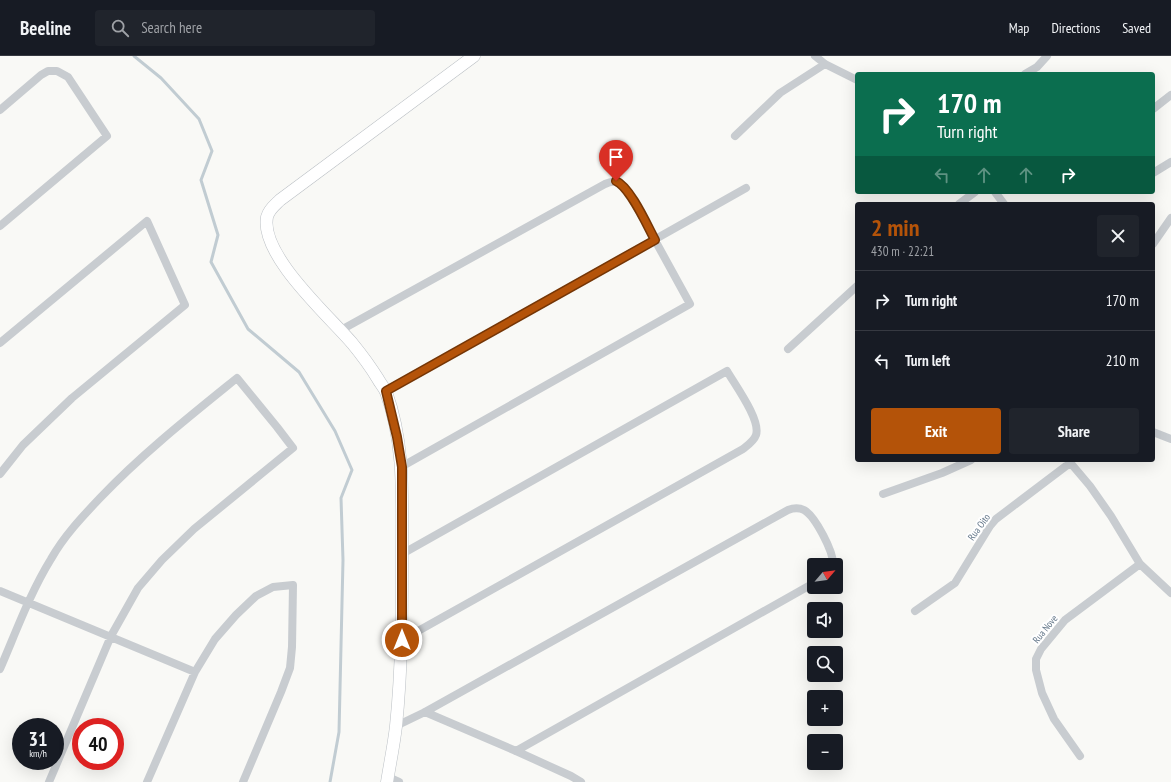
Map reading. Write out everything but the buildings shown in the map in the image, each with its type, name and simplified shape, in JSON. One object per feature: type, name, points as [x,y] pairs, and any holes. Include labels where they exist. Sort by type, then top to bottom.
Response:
[{"type":"street","points":[[399,782],[387,779],[396,726],[402,640],[402,467],[397,437],[386,391],[362,355],[300,286],[287,269],[275,251],[268,233],[267,220],[270,210],[280,200],[474,56]]},
{"type":"street","points":[[815,56],[825,64],[855,79]]},
{"type":"street","points":[[1028,72],[1037,67],[1047,56]]},
{"type":"street","points":[[735,136],[780,92],[825,64]]},
{"type":"street","points":[[0,110],[48,71],[57,71],[64,74],[72,83],[107,136],[0,226]]},
{"type":"street","points":[[1155,107],[1171,95]]},
{"type":"street","points":[[1155,172],[1171,162]]},
{"type":"street","points":[[341,330],[542,218],[611,182],[618,182],[628,190],[690,304],[402,467]]},
{"type":"street","points":[[386,391],[746,188]]},
{"type":"street","points":[[962,202],[972,194]]},
{"type":"street","points":[[1155,241],[1171,218]]},
{"type":"street","points":[[0,342],[148,221],[185,305],[72,398],[23,445],[0,474]]},
{"type":"street","points":[[788,349],[855,288]]},
{"type":"street","points":[[402,554],[727,371],[754,418],[756,424],[756,435],[752,442],[743,449],[402,640]]},
{"type":"street","points":[[0,669],[29,602],[51,558],[76,523],[116,481],[150,450],[237,378],[292,448],[210,516],[162,560],[138,588],[111,636],[49,782]]},
{"type":"street","points":[[1155,433],[1171,439]]},
{"type":"street","points":[[883,494],[942,473],[967,462]]},
{"type":"street","points":[[1069,462],[1090,486],[1111,516],[1140,564],[1171,593]]},
{"type":"street","name":"Rua Oito","points":[[915,611],[955,583],[990,526],[996,519],[1069,462]]},
{"type":"street","points":[[396,726],[425,712],[775,516],[793,508],[804,510],[812,518],[833,558]]},
{"type":"street","name":"Rua Nove","points":[[1080,756],[1054,719],[1042,693],[1036,675],[1036,659],[1041,649],[1065,620],[1140,564]]},
{"type":"street","points":[[147,782],[195,672],[215,639],[225,626],[248,603],[263,591],[274,587],[294,585],[290,668],[243,782]]},
{"type":"street","points":[[516,751],[807,587]]},
{"type":"street","points":[[0,591],[195,672]]},
{"type":"street","points":[[425,712],[516,751],[581,782]]},
{"type":"waterway","points":[[134,56],[161,78],[199,119],[212,151],[201,180],[218,235],[211,262],[248,329],[299,372],[335,431],[352,470],[341,498],[343,560],[339,732],[330,782]]},
{"type":"route","points":[[402,640],[402,467],[397,437],[386,391],[655,240],[628,190],[616,181]]}]
